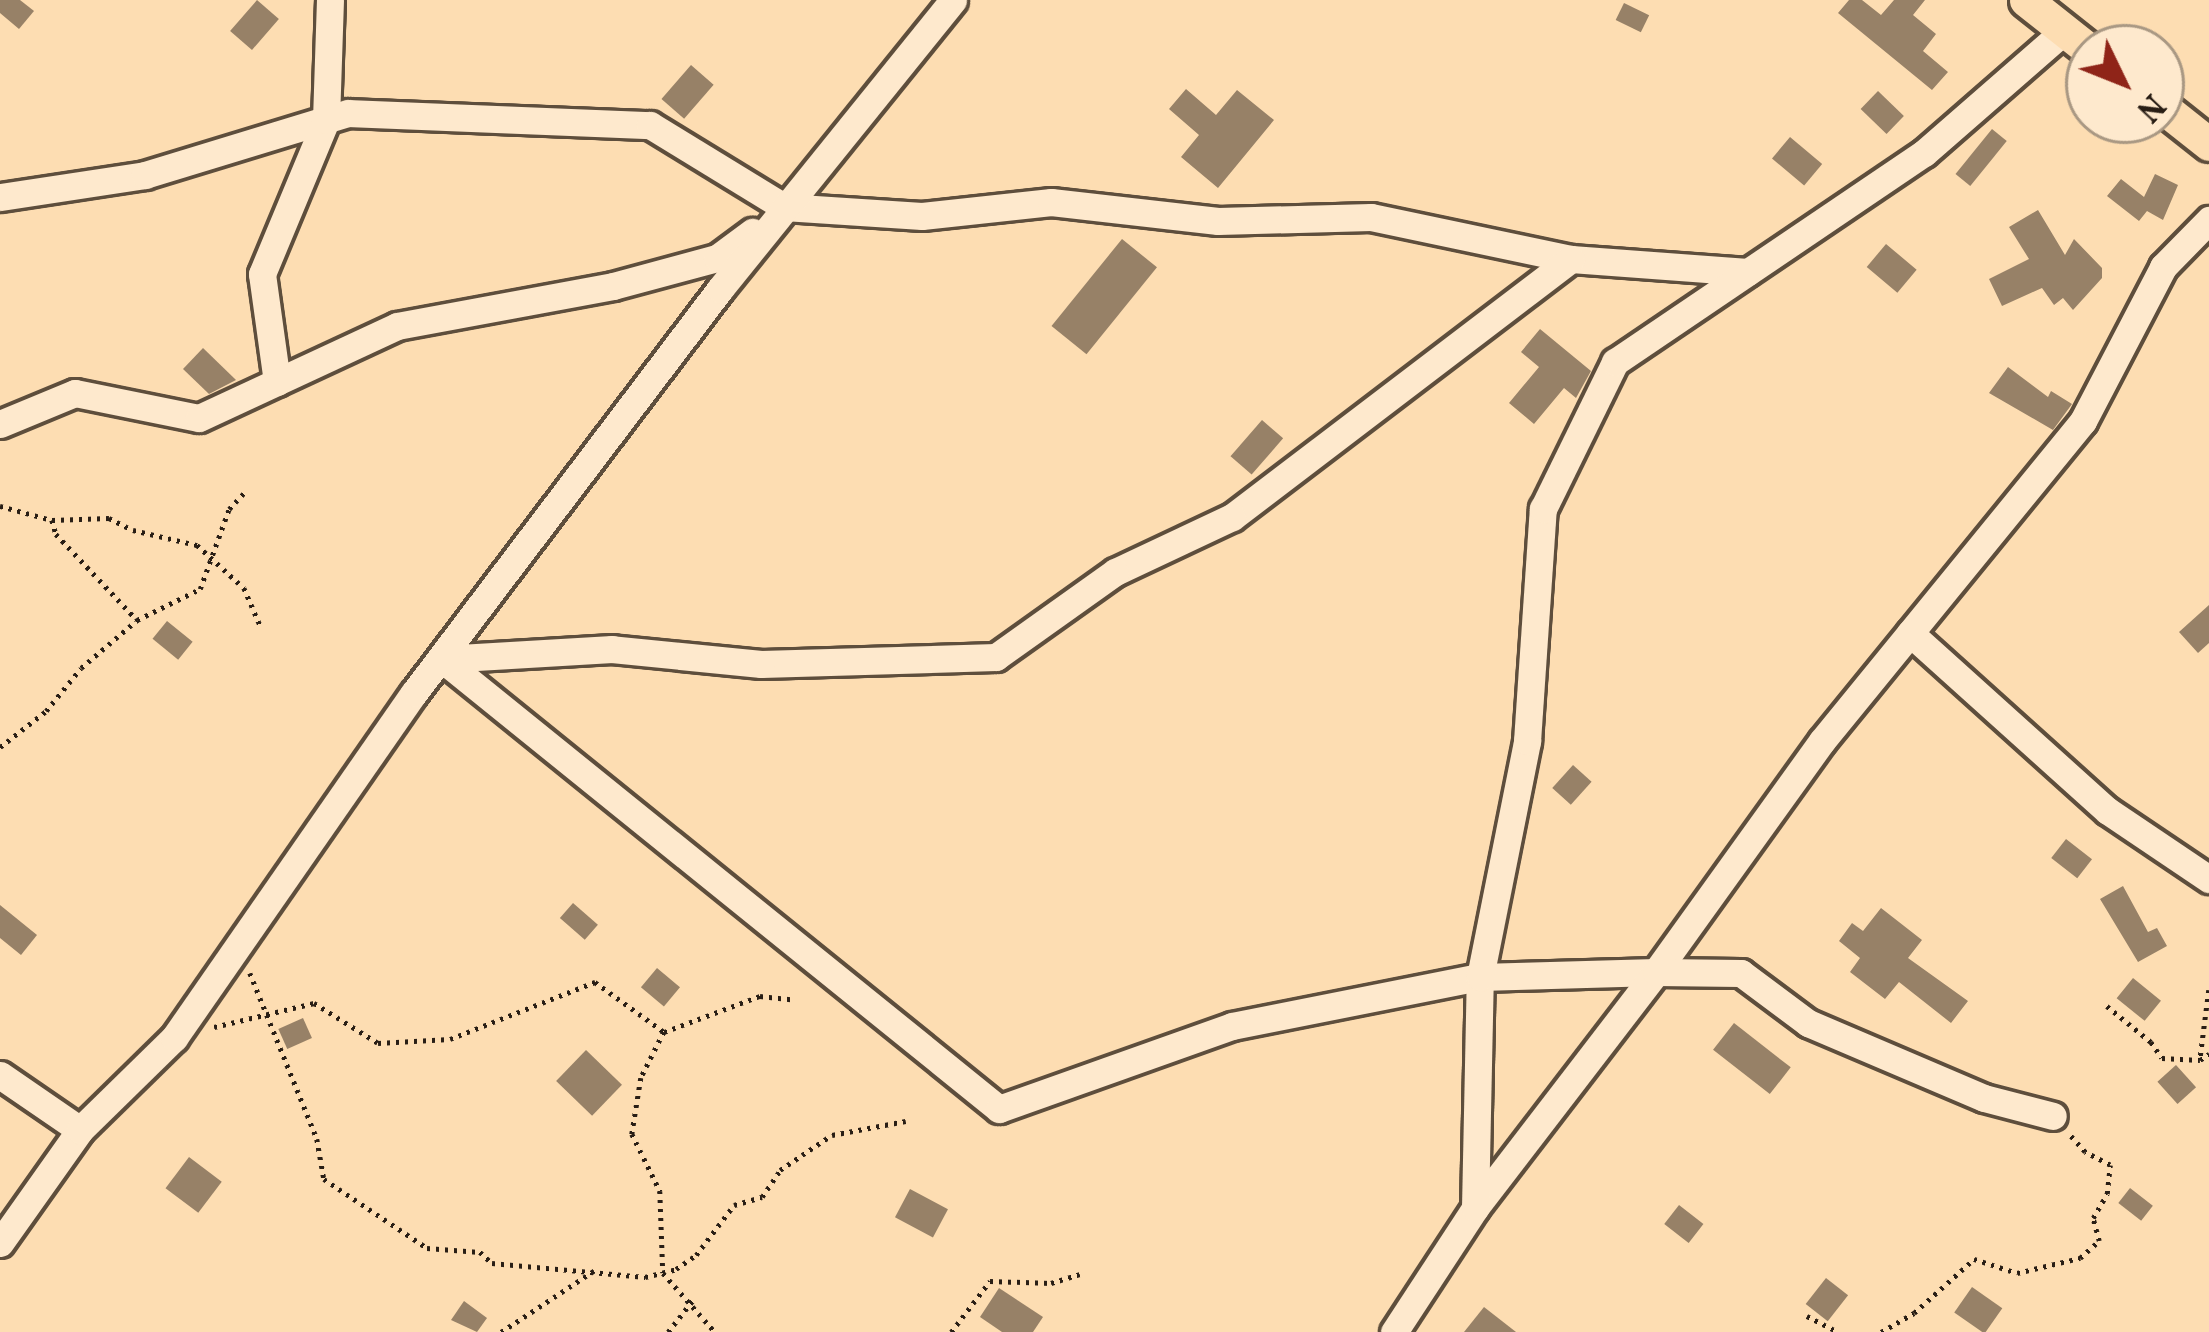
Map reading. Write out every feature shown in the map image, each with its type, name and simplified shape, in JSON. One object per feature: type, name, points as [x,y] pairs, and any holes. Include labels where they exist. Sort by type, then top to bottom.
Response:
[{"type":"main road","points":[[2026,0],[2065,32]]},
{"type":"main road","points":[[2185,125],[2209,144]]},
{"type":"street","points":[[277,382],[262,274],[326,120],[330,0]]},
{"type":"street","points":[[0,1243],[80,1130],[174,1038],[442,658],[784,207],[953,0]]},
{"type":"street","points":[[1475,1208],[1480,976],[1526,741],[1544,509],[1615,362],[1924,153],[2065,49]]},
{"type":"street","points":[[0,197],[145,176],[348,113],[650,125],[784,207],[922,215],[1051,202],[1218,221],[1372,218],[1571,259],[1748,272]]},
{"type":"street","points":[[0,424],[75,393],[199,418],[397,326],[613,286],[717,258],[784,207]]},
{"type":"street","points":[[1394,1332],[1475,1208],[1656,972],[1822,741],[2083,421],[2163,267],[2209,220]]},
{"type":"street","points":[[442,658],[612,649],[761,664],[996,657],[1115,572],[1232,518],[1571,259]]},
{"type":"street","points":[[1910,633],[2108,811],[2209,879]]},
{"type":"street","points":[[442,658],[999,1109],[1232,1026],[1480,976],[1656,972],[1741,973],[1808,1023],[1984,1098],[2053,1116]]},
{"type":"street","points":[[0,1075],[80,1130]]},
{"type":"path","points":[[0,747],[46,711],[81,668],[137,620],[200,589],[229,509],[247,490]]},
{"type":"path","points":[[0,506],[52,520],[110,518],[133,530],[196,545],[244,588],[260,625]]},
{"type":"path","points":[[52,520],[56,535],[137,620]]},
{"type":"path","points":[[239,945],[317,1138],[323,1179],[427,1247],[480,1252],[492,1263],[538,1270],[595,1270],[645,1277],[663,1273],[696,1255],[734,1205],[762,1197],[780,1170],[832,1135],[906,1120]]},
{"type":"path","points":[[174,1038],[314,1003],[378,1043],[450,1040],[595,982],[664,1032]]},
{"type":"path","points":[[2200,1060],[2209,990]]},
{"type":"path","points":[[715,1332],[693,1300],[663,1273],[660,1191],[632,1134],[641,1078],[664,1032],[760,996],[791,999]]},
{"type":"path","points":[[2108,1006],[2152,1042],[2162,1058],[2200,1060],[2209,1054]]},
{"type":"path","points":[[1881,1332],[1914,1313],[1974,1259],[2017,1273],[2080,1258],[2099,1241],[2093,1218],[2107,1194],[2110,1165],[2085,1152],[2053,1116]]},
{"type":"path","points":[[501,1332],[567,1294],[595,1270]]},
{"type":"path","points":[[951,1332],[990,1281],[1051,1283],[1080,1274]]},
{"type":"path","points":[[668,1332],[693,1300]]},
{"type":"path","points":[[1807,1316],[1838,1332]]},
{"type":"building","points":[[0,0],[20,0],[34,11],[19,29],[0,13]]},
{"type":"building","points":[[257,0],[279,19],[252,50],[230,31]]},
{"type":"building","points":[[1849,0],[1862,0],[1881,15],[1894,0],[1925,0],[1913,15],[1936,34],[1923,51],[1948,72],[1932,90],[1838,13]]},
{"type":"building","points":[[1624,3],[1649,15],[1641,32],[1616,20]]},
{"type":"building","points":[[691,65],[714,85],[684,119],[661,99]]},
{"type":"building","points":[[1186,89],[1216,115],[1237,90],[1274,120],[1218,188],[1181,157],[1199,135],[1169,109]]},
{"type":"building","points":[[1878,91],[1904,116],[1887,134],[1861,109]]},
{"type":"building","points":[[1992,129],[2007,141],[1970,186],[1955,174]]},
{"type":"building","points":[[1790,137],[1822,164],[1804,185],[1772,158]]},
{"type":"building","points":[[2155,174],[2178,185],[2163,220],[2147,211],[2139,221],[2107,196],[2121,179],[2144,197]]},
{"type":"building","points":[[2038,210],[2065,255],[2074,239],[2102,268],[2102,278],[2073,310],[2063,298],[2054,305],[2042,288],[2002,306],[1989,279],[2029,259],[2009,227]]},
{"type":"building","points":[[1122,239],[1157,267],[1086,354],[1052,326]]},
{"type":"building","points":[[1886,244],[1917,270],[1897,293],[1867,267]]},
{"type":"building","points":[[1540,329],[1591,371],[1576,398],[1564,388],[1534,424],[1509,403],[1539,367],[1521,352]]},
{"type":"building","points":[[203,348],[236,380],[209,394],[183,369]]},
{"type":"building","points":[[2008,367],[2048,397],[2051,391],[2072,404],[2053,430],[1989,393]]},
{"type":"building","points":[[1262,420],[1283,438],[1252,475],[1231,456]]},
{"type":"building","points":[[2209,605],[2209,643],[2198,653],[2179,632]]},
{"type":"building","points":[[167,621],[193,642],[178,660],[153,639]]},
{"type":"building","points":[[1573,765],[1592,782],[1571,805],[1552,788]]},
{"type":"building","points":[[2066,839],[2092,859],[2077,878],[2051,858]]},
{"type":"building","points":[[2123,886],[2148,932],[2157,928],[2167,946],[2138,962],[2100,899]]},
{"type":"building","points":[[573,903],[598,925],[585,940],[560,918]]},
{"type":"building","points":[[0,905],[37,935],[21,955],[0,938]]},
{"type":"building","points":[[1881,908],[1922,940],[1908,958],[1968,1001],[1951,1023],[1899,982],[1885,999],[1850,972],[1860,958],[1839,941],[1852,923],[1863,931]]},
{"type":"building","points":[[657,968],[680,987],[664,1006],[641,987]]},
{"type":"building","points":[[2133,978],[2161,1001],[2145,1021],[2117,998]]},
{"type":"building","points":[[303,1018],[312,1038],[287,1049],[278,1029]]},
{"type":"building","points":[[1734,1023],[1791,1067],[1770,1094],[1713,1050]]},
{"type":"building","points":[[586,1050],[622,1085],[592,1116],[556,1081]]},
{"type":"building","points":[[2176,1065],[2196,1087],[2177,1104],[2157,1082]]},
{"type":"building","points":[[189,1157],[222,1182],[198,1213],[166,1188]]},
{"type":"building","points":[[2130,1188],[2153,1206],[2141,1221],[2118,1203]]},
{"type":"building","points":[[910,1189],[948,1209],[933,1237],[895,1217]]},
{"type":"building","points":[[1679,1205],[1703,1224],[1689,1243],[1664,1224]]},
{"type":"building","points":[[1826,1278],[1848,1295],[1828,1321],[1806,1304]]},
{"type":"building","points":[[1972,1287],[2002,1308],[1986,1332],[1954,1312]]},
{"type":"building","points":[[999,1288],[1043,1317],[1033,1332],[1002,1332],[980,1317]]},
{"type":"building","points":[[464,1301],[487,1318],[477,1332],[451,1320]]},
{"type":"building","points":[[1484,1307],[1516,1332],[1464,1332]]}]
